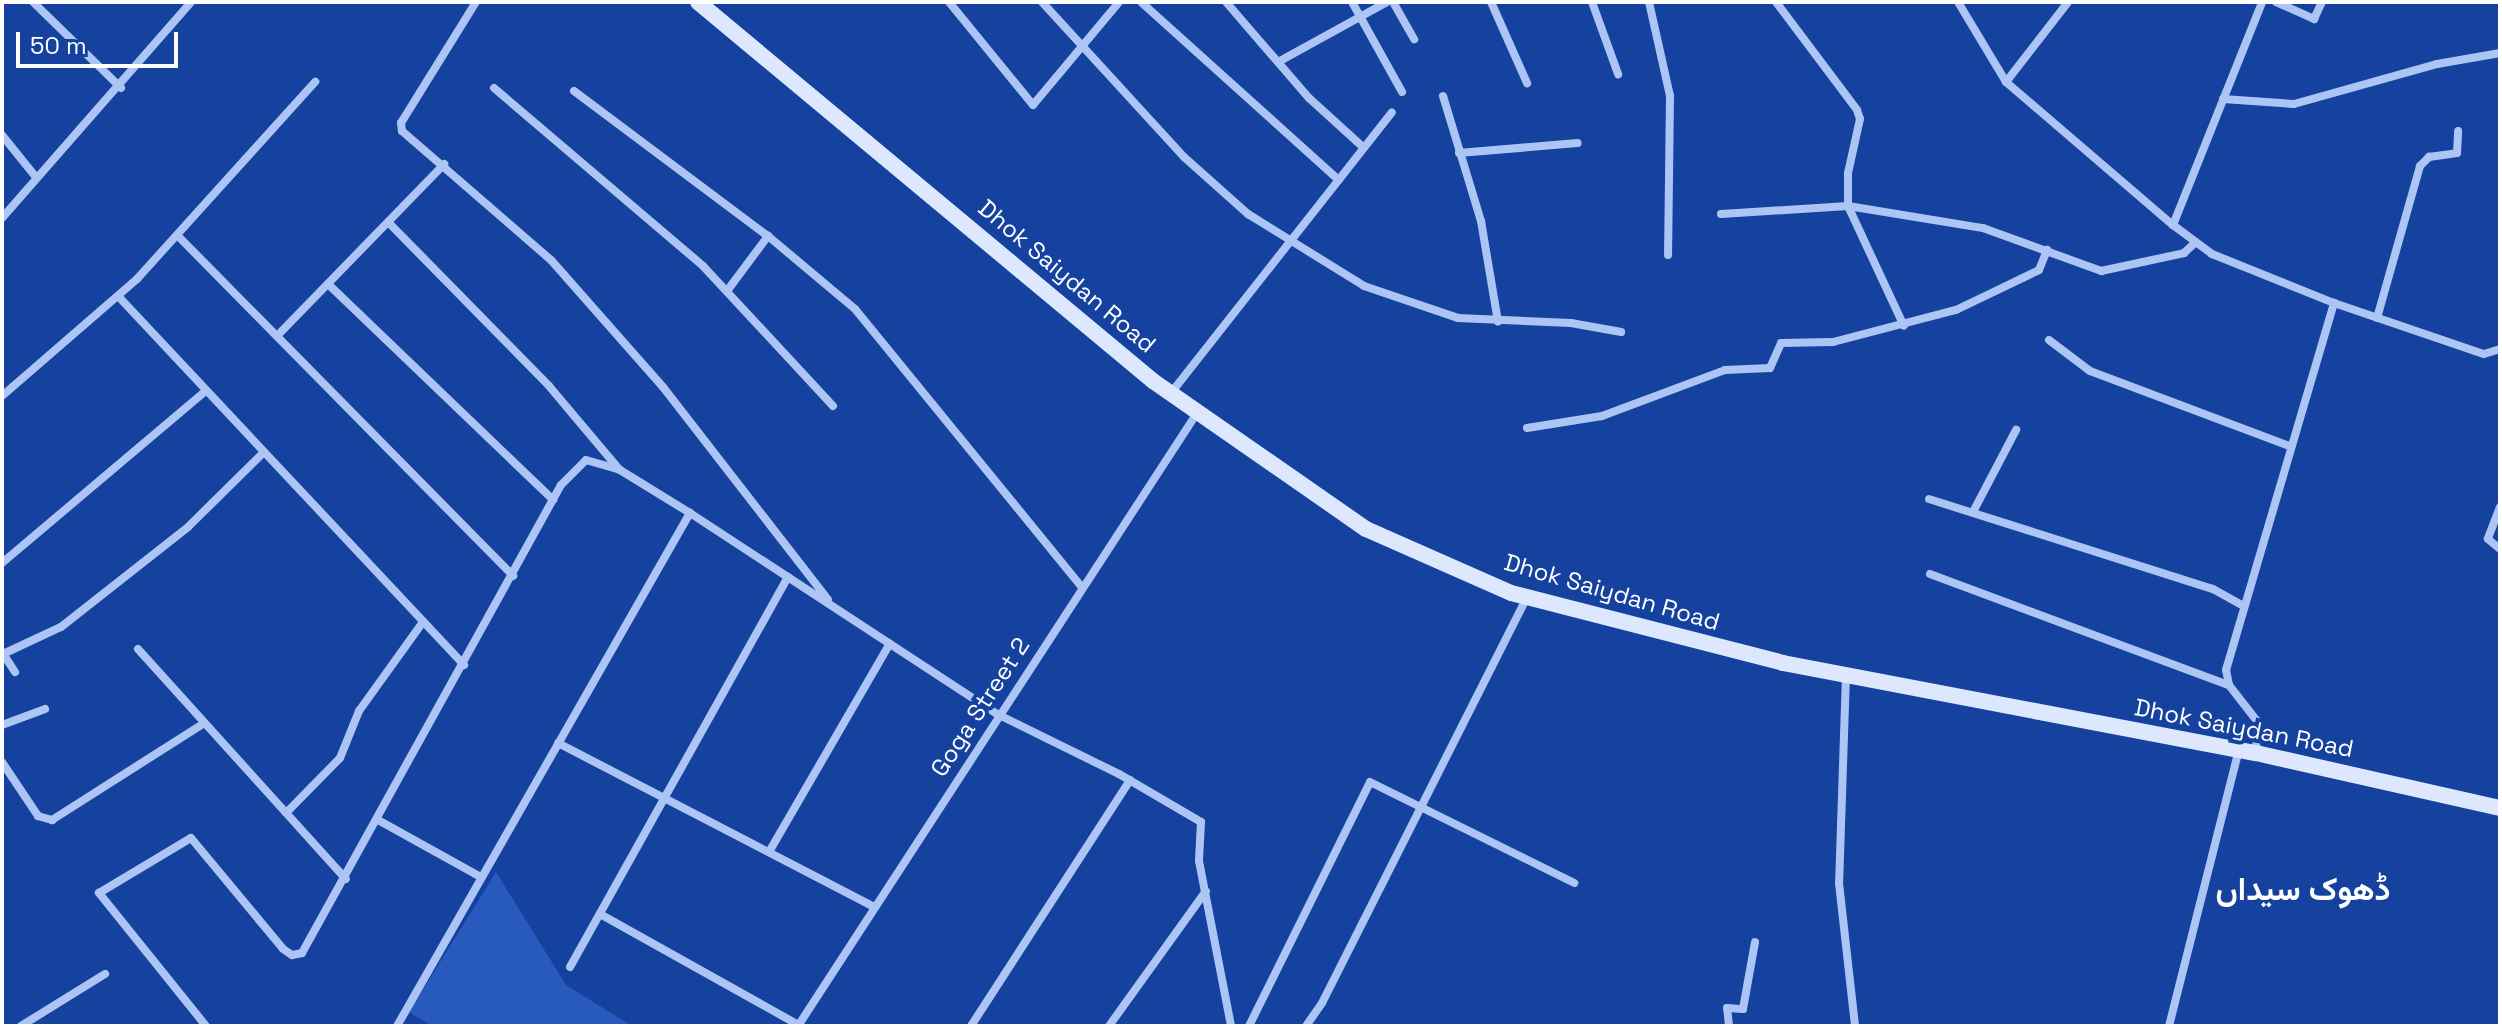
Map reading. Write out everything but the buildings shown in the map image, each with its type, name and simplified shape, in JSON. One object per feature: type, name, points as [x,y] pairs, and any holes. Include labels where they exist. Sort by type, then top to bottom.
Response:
[{"type":"main road","name":"Dhok Saiydan Road","points":[[698,2],[1171,393],[1366,529],[1527,597],[1846,675],[2256,753],[2500,808]]},
{"type":"street","points":[[33,2],[121,88]]},
{"type":"street","points":[[2,218],[35,176],[121,88],[191,2]]},
{"type":"street","points":[[476,2],[401,123],[402,131],[444,164],[551,260],[663,387],[830,604]]},
{"type":"street","points":[[949,2],[1033,105],[1119,2]]},
{"type":"street","points":[[1042,2],[1184,157],[1248,214],[1293,239],[1364,286],[1458,318],[1571,323],[1621,332]]},
{"type":"street","points":[[1141,2],[1339,180]]},
{"type":"street","points":[[1226,2],[1278,62],[1364,148]]},
{"type":"street","points":[[1352,2],[1402,92]]},
{"type":"street","points":[[1278,62],[1387,2]]},
{"type":"street","points":[[1393,2],[1414,39]]},
{"type":"street","points":[[1491,2],[1527,83]]},
{"type":"street","points":[[1592,2],[1618,74]]},
{"type":"street","points":[[1649,2],[1670,96],[1668,255]]},
{"type":"street","points":[[1776,2],[1860,119],[1848,173],[1848,206],[1904,326]]},
{"type":"street","points":[[1958,2],[2006,82],[2173,225],[2212,254],[2334,303],[2484,354],[2500,349]]},
{"type":"street","points":[[2006,82],[2068,2]]},
{"type":"street","points":[[2173,225],[2262,2]]},
{"type":"street","points":[[2276,2],[2314,19],[2322,2]]},
{"type":"street","points":[[2223,99],[2294,104],[2437,64],[2500,53]]},
{"type":"street","points":[[2,395],[118,296],[179,237],[315,82]]},
{"type":"street","points":[[494,88],[727,291],[833,406]]},
{"type":"street","points":[[574,91],[768,236],[855,309],[1082,587]]},
{"type":"street","points":[[1443,96],[1481,221],[1498,322]]},
{"type":"street","points":[[1171,393],[1392,112]]},
{"type":"street","points":[[2377,318],[2420,166],[2429,157],[2457,153],[2458,131]]},
{"type":"street","points":[[2,135],[35,176]]},
{"type":"street","points":[[1459,153],[1578,143]]},
{"type":"street","points":[[277,336],[444,164]]},
{"type":"street","points":[[1721,214],[1848,206],[1983,228],[2112,271],[2184,253],[2196,242]]},
{"type":"street","points":[[388,222],[587,426],[620,470]]},
{"type":"street","points":[[727,291],[768,236]]},
{"type":"street","points":[[179,237],[513,576]]},
{"type":"street","points":[[1527,428],[1602,416],[1725,370],[1770,368],[1781,343],[1833,342],[1956,310],[2039,270],[2047,250]]},
{"type":"street","points":[[328,284],[553,500]]},
{"type":"street","points":[[118,296],[262,454],[464,665]]},
{"type":"street","points":[[2256,753],[2257,721],[2229,685],[2226,670],[2334,303]]},
{"type":"street","points":[[2049,340],[2090,371],[2290,446]]},
{"type":"street","points":[[2,563],[204,392]]},
{"type":"street","name":"Goga Street 2","points":[[798,1025],[1198,412]]},
{"type":"street","points":[[1973,512],[2016,430]]},
{"type":"street","points":[[15,672],[3,653],[61,627],[188,527],[262,454]]},
{"type":"street","points":[[206,1026],[99,893],[191,838],[292,955],[302,953],[346,879],[553,500],[586,460],[620,470],[690,513],[999,715],[1130,780],[1201,822],[1199,861],[1231,1026]]},
{"type":"street","points":[[1929,499],[2213,589],[2244,606]]},
{"type":"street","points":[[2500,507],[2488,539],[2500,549]]},
{"type":"street","points":[[397,1026],[690,513]]},
{"type":"street","points":[[1930,574],[2229,685]]},
{"type":"street","points":[[570,967],[788,577]]},
{"type":"street","points":[[1306,1026],[1424,806],[1527,597]]},
{"type":"street","points":[[286,813],[340,758],[359,711],[423,622]]},
{"type":"street","points":[[769,852],[890,643]]},
{"type":"street","points":[[138,649],[346,879]]},
{"type":"street","points":[[1846,675],[1839,883],[1855,1026]]},
{"type":"street","points":[[2,725],[45,709]]},
{"type":"street","points":[[2,762],[38,816],[52,820],[204,723]]},
{"type":"street","points":[[558,743],[874,907]]},
{"type":"street","points":[[2169,1026],[2239,750]]},
{"type":"street","points":[[971,1026],[1130,780]]},
{"type":"street","points":[[1249,1026],[1370,782],[1424,806],[1574,883]]},
{"type":"street","points":[[378,820],[481,877]]},
{"type":"street","points":[[1109,1026],[1206,891]]},
{"type":"street","points":[[600,914],[798,1025]]},
{"type":"street","points":[[1729,1026],[1727,1008],[1743,1009],[1755,942]]},
{"type":"street","points":[[21,1026],[105,974]]},
{"type":"shaded area","points":[[496,872],[566,985],[632,1026],[432,1026],[409,1012]]},
{"type":"district","name":"ڈھوک سیداں","points":[[2303,889]]}]
